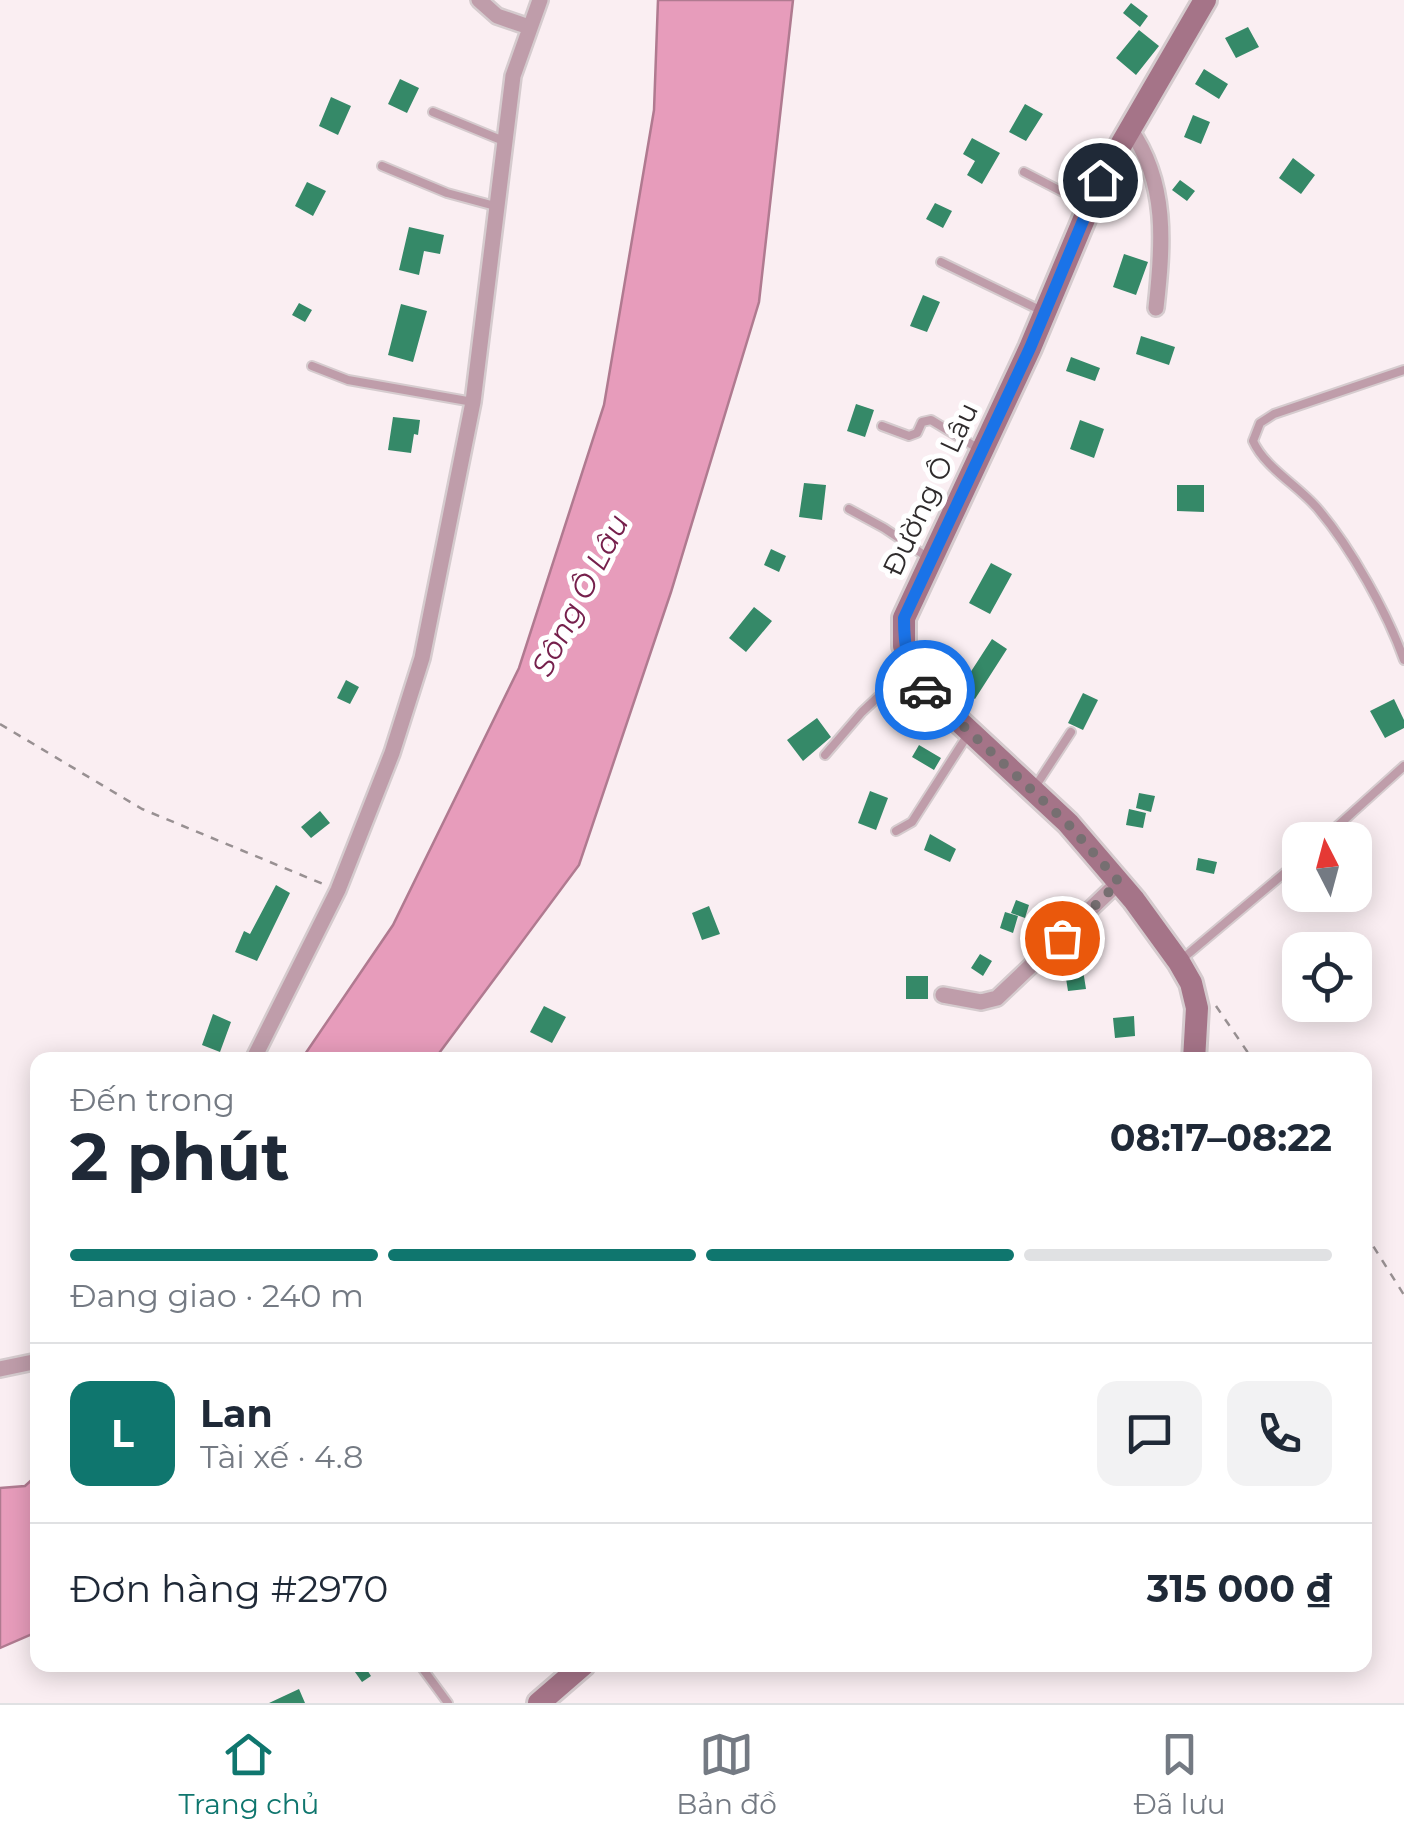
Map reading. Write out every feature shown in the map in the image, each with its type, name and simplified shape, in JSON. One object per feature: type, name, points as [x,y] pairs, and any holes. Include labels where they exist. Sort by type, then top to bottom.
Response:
[{"type":"main road","name":"Đường Ô Lâu","points":[[1195,1052],[1198,1008],[1191,983],[1179,962],[1119,882],[1068,824],[921,686],[904,646],[904,618],[1090,206],[1130,128],[1205,0]]},
{"type":"main road","points":[[539,1703],[575,1672]]},
{"type":"street","points":[[478,0],[497,16],[529,27]]},
{"type":"street","points":[[257,1052],[338,890],[392,753],[422,658],[473,402],[512,76],[540,0]]},
{"type":"street","points":[[1130,128],[1156,179],[1162,236],[1156,308]]},
{"type":"street","points":[[943,995],[981,1002],[998,998],[1119,882]]},
{"type":"street","points":[[0,1369],[30,1363]]},
{"type":"lane","points":[[433,112],[506,142]]},
{"type":"lane","points":[[382,166],[447,193],[497,207]]},
{"type":"lane","points":[[1024,172],[1090,206]]},
{"type":"lane","points":[[941,262],[1045,312]]},
{"type":"lane","points":[[312,366],[348,380],[473,402]]},
{"type":"lane","points":[[1404,370],[1274,414],[1260,424],[1252,441],[1258,452],[1320,512],[1374,597],[1404,660]]},
{"type":"lane","points":[[882,426],[909,436],[917,433],[922,422],[931,420],[981,451]]},
{"type":"lane","points":[[849,509],[930,559]]},
{"type":"lane","points":[[826,755],[862,712],[911,667]]},
{"type":"lane","points":[[1032,791],[1071,732]]},
{"type":"lane","points":[[896,831],[912,822],[969,733]]},
{"type":"lane","points":[[1342,822],[1404,766]]},
{"type":"lane","points":[[1179,962],[1282,875]]},
{"type":"lane","points":[[425,1672],[448,1703]]},
{"type":"path","points":[[0,724],[142,808],[338,890]]},
{"type":"path","points":[[1216,1006],[1248,1052]]},
{"type":"path","points":[[1372,1244],[1404,1295]]},
{"type":"water","name":"Sông Ô Lâu","points":[[658,0],[793,0],[759,302],[671,592],[579,865],[440,1052],[306,1052],[393,925],[519,668],[604,405],[654,110]]},
{"type":"water","points":[[30,1481],[30,1635],[0,1648],[0,1488],[25,1486]]},
{"type":"building","points":[[1131,3],[1148,16],[1140,27],[1123,13]]},
{"type":"building","points":[[1248,27],[1259,47],[1236,58],[1225,38]]},
{"type":"building","points":[[1139,30],[1159,46],[1136,75],[1116,58]]},
{"type":"building","points":[[1204,69],[1228,84],[1219,99],[1195,84]]},
{"type":"building","points":[[400,79],[419,88],[407,113],[388,104]]},
{"type":"building","points":[[331,97],[351,106],[338,135],[319,126]]},
{"type":"building","points":[[1025,104],[1043,114],[1026,141],[1009,132]]},
{"type":"building","points":[[1193,115],[1210,122],[1201,144],[1184,137]]},
{"type":"building","points":[[972,138],[1000,153],[982,184],[967,175],[975,161],[963,154]]},
{"type":"building","points":[[1293,158],[1315,175],[1301,194],[1279,178]]},
{"type":"building","points":[[1180,180],[1195,191],[1187,201],[1172,190]]},
{"type":"building","points":[[307,182],[326,191],[313,216],[295,206]]},
{"type":"building","points":[[935,203],[952,211],[943,228],[926,219]]},
{"type":"building","points":[[409,227],[444,235],[440,254],[424,251],[419,275],[399,270]]},
{"type":"building","points":[[1124,254],[1148,262],[1136,295],[1113,287]]},
{"type":"building","points":[[923,295],[940,302],[927,332],[910,326]]},
{"type":"building","points":[[299,303],[312,310],[305,322],[292,315]]},
{"type":"building","points":[[401,304],[427,311],[413,362],[388,355]]},
{"type":"building","points":[[1141,336],[1175,347],[1169,365],[1136,354]]},
{"type":"building","points":[[1071,357],[1100,368],[1095,381],[1066,371]]},
{"type":"building","points":[[856,404],[874,410],[865,437],[847,431]]},
{"type":"building","points":[[393,417],[420,420],[411,453],[388,450]]},
{"type":"building","points":[[1080,420],[1104,429],[1094,458],[1070,449]]},
{"type":"building","points":[[804,483],[826,485],[822,520],[799,517]]},
{"type":"building","points":[[1177,485],[1204,485],[1204,512],[1177,511]]},
{"type":"building","points":[[771,549],[786,556],[779,572],[764,565]]},
{"type":"building","points":[[991,563],[1012,574],[990,614],[969,603]]},
{"type":"building","points":[[754,607],[772,621],[746,652],[729,638]]},
{"type":"building","points":[[992,639],[1007,649],[975,699],[959,690]]},
{"type":"building","points":[[346,680],[359,687],[350,704],[337,698]]},
{"type":"building","points":[[1083,693],[1098,700],[1083,730],[1068,723]]},
{"type":"building","points":[[1394,699],[1404,728],[1385,738],[1370,711]]},
{"type":"building","points":[[817,718],[831,737],[803,761],[787,740]]},
{"type":"building","points":[[919,745],[941,758],[934,770],[912,757]]},
{"type":"building","points":[[870,791],[888,798],[876,830],[858,823]]},
{"type":"building","points":[[1139,793],[1155,796],[1151,812],[1136,808]]},
{"type":"building","points":[[1129,809],[1146,813],[1143,828],[1126,825]]},
{"type":"building","points":[[320,811],[330,823],[311,838],[301,827]]},
{"type":"building","points":[[930,834],[956,849],[950,862],[924,850]]},
{"type":"building","points":[[1198,858],[1217,862],[1214,874],[1196,870]]},
{"type":"building","points":[[276,885],[290,893],[257,961],[235,952],[244,931],[250,934]]},
{"type":"building","points":[[1016,900],[1029,905],[1025,918],[1011,913]]},
{"type":"building","points":[[709,906],[720,934],[702,940],[692,913]]},
{"type":"building","points":[[1005,912],[1018,916],[1013,933],[1000,928]]},
{"type":"building","points":[[980,954],[992,961],[983,976],[971,968]]},
{"type":"building","points":[[1082,964],[1086,989],[1068,991],[1064,966]]},
{"type":"building","points":[[906,976],[928,976],[928,999],[906,999]]},
{"type":"building","points":[[544,1006],[566,1017],[552,1043],[530,1032]]},
{"type":"building","points":[[213,1014],[231,1022],[220,1052],[202,1045]]},
{"type":"building","points":[[1134,1016],[1135,1036],[1115,1038],[1113,1018]]},
{"type":"building","points":[[355,1672],[368,1672],[371,1676],[362,1682]]},
{"type":"building","points":[[299,1689],[305,1703],[269,1703]]},
{"type":"way so far","points":[[925,690],[1068,824],[1119,882],[1062,938]]},
{"type":"route","points":[[925,690],[904,646],[904,618],[1030,348],[1100,180]]}]
